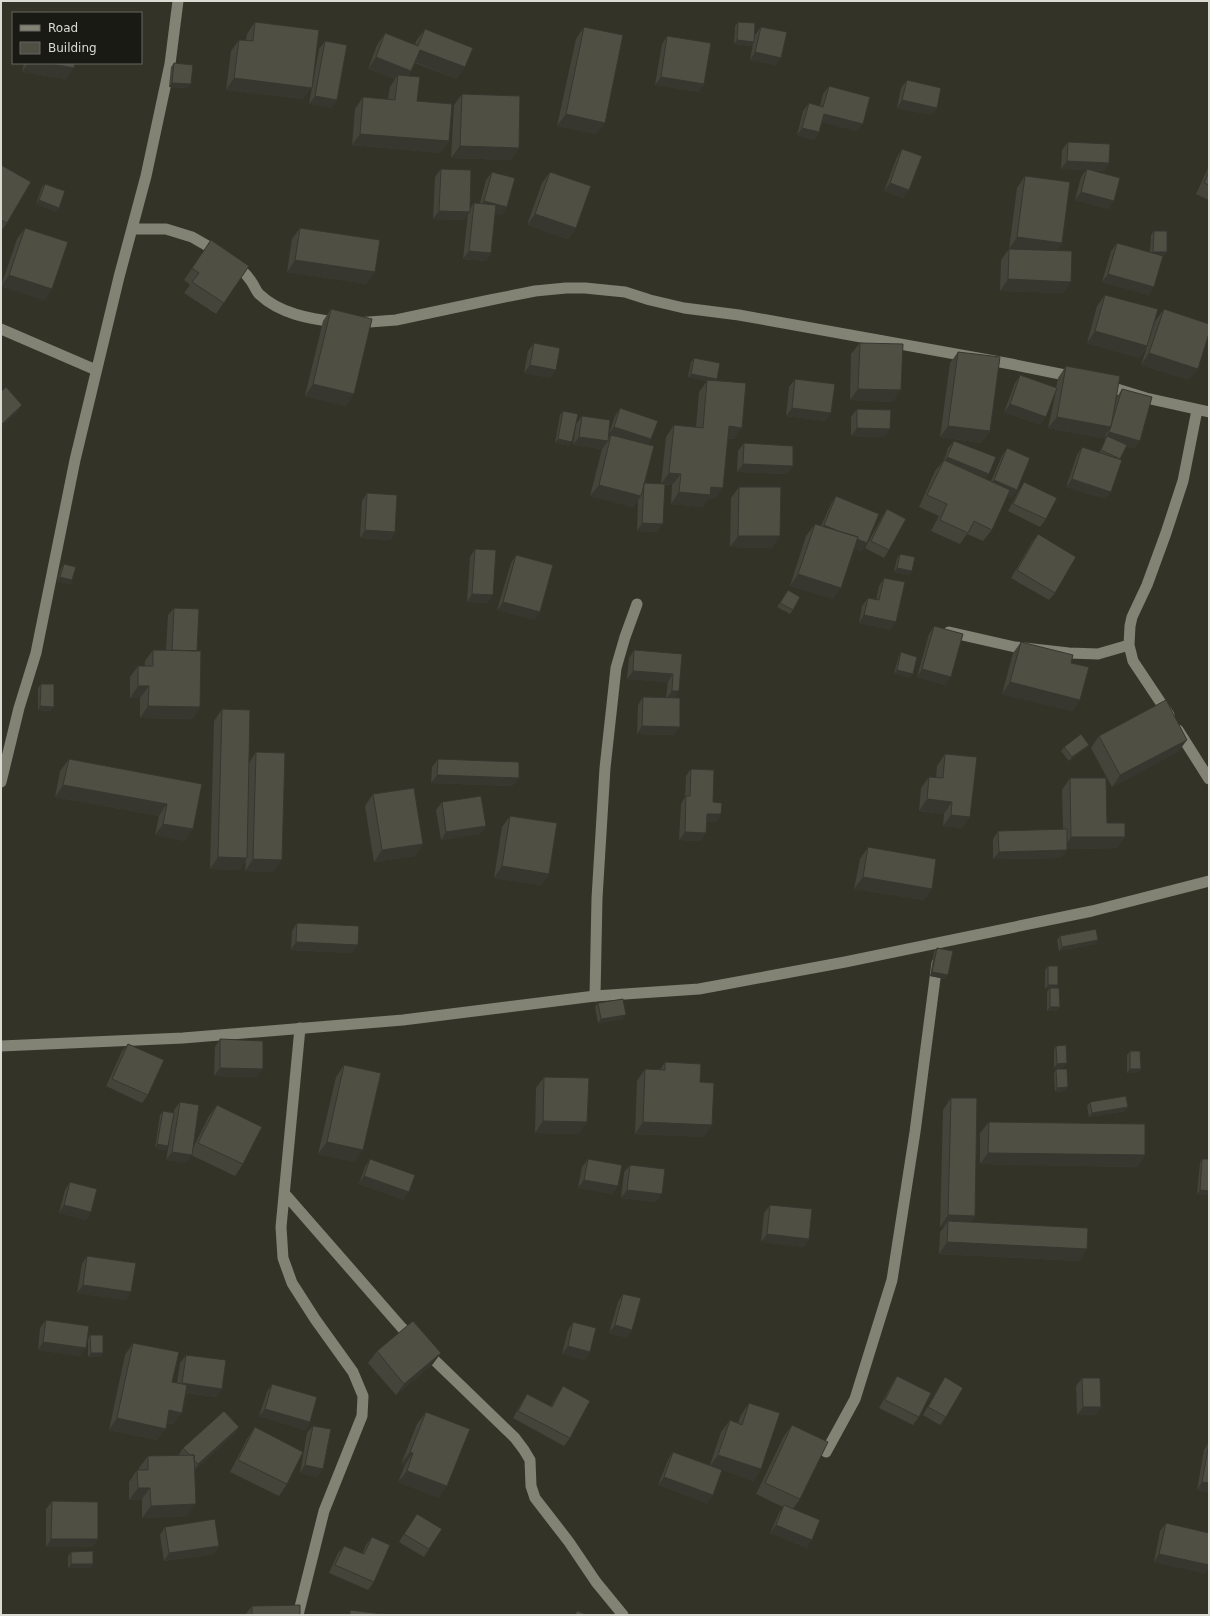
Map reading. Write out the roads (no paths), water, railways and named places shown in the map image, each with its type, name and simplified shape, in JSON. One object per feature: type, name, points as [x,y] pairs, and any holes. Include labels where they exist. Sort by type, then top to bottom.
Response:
[{"type":"street","points":[[1,782],[19,708],[36,653],[75,460],[96,370],[146,176],[170,64],[178,1]]},
{"type":"street","points":[[132,229],[166,229],[192,237],[217,251],[237,266],[251,281],[258,294],[271,303],[288,312],[317,320],[353,323],[396,320],[528,293],[566,288],[585,288],[625,292],[684,308],[739,315],[1011,364],[1092,381],[1146,398],[1209,412]]},
{"type":"street","points":[[1,330],[96,370]]},
{"type":"street","points":[[1197,410],[1183,482],[1147,585],[1132,617],[1130,626],[1130,645],[1133,661],[1154,691],[1209,779]]},
{"type":"street","points":[[595,996],[597,898],[605,768],[616,668],[637,604]]},
{"type":"street","points":[[937,629],[1015,647],[1069,653],[1098,654],[1130,645]]},
{"type":"street","points":[[1,1046],[183,1038],[404,1020],[595,996],[699,989],[845,962],[1092,911],[1209,881]]},
{"type":"street","points":[[826,1452],[856,1399],[892,1280],[915,1132],[940,943]]},
{"type":"street","points":[[298,1615],[324,1511],[362,1416],[363,1396],[353,1372],[315,1319],[292,1283],[283,1258],[281,1227],[300,1028]]},
{"type":"street","points":[[285,1194],[402,1328],[515,1438],[530,1460],[530,1481],[534,1498],[569,1542],[596,1582],[623,1615]]}]
